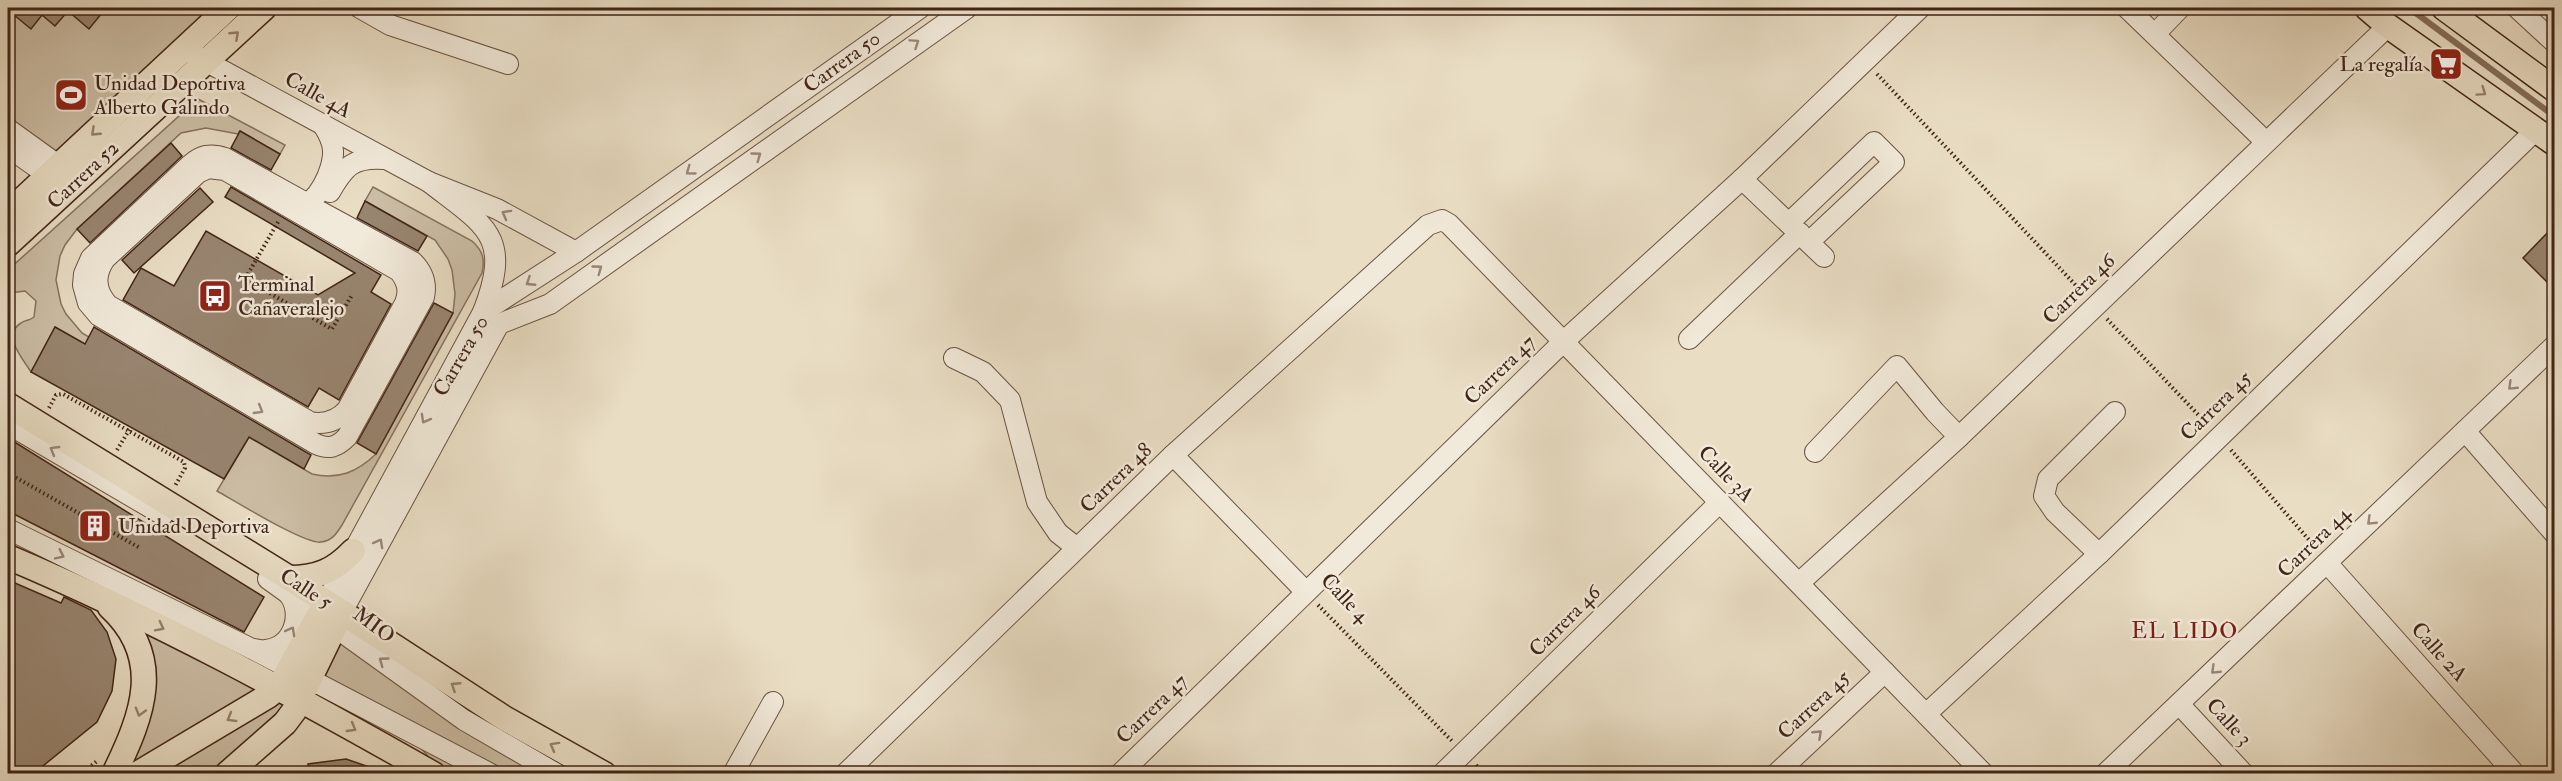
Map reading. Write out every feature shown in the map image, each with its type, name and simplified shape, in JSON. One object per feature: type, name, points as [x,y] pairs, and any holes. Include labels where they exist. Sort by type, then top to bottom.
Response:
[{"type":"main road","name":"Carrera 52","points":[[8,244],[61,174],[228,8]]},
{"type":"main road","name":"Carrera 52","points":[[8,213],[205,62],[264,8]]},
{"type":"main road","points":[[2367,8],[2388,26],[2545,137]]},
{"type":"main road","points":[[2444,8],[2554,89]]},
{"type":"main road","name":"Calle 5","points":[[8,405],[166,502],[330,614],[504,718],[604,774]]},
{"type":"main road","points":[[286,583],[325,573],[340,564],[353,551]]},
{"type":"main road","points":[[8,557],[295,684],[433,774]]},
{"type":"main road","points":[[89,591],[124,621],[135,638],[143,663],[144,691],[141,707],[114,774]]},
{"type":"main road","name":"Carrera 50","points":[[228,774],[285,723],[295,684],[330,614]]},
{"type":"main road","name":"Carrera 50","points":[[137,774],[268,696],[295,684]]},
{"type":"street","points":[[360,8],[390,25],[508,64]]},
{"type":"street","name":"Carrera 50","points":[[330,614],[353,551],[483,312],[576,252],[920,8]]},
{"type":"street","name":"Carrera 50","points":[[330,614],[499,324],[550,304],[967,8]]},
{"type":"street","name":"Carrera 47","points":[[1120,774],[1563,342],[1742,179],[1920,8]]},
{"type":"street","points":[[2127,8],[2266,142]]},
{"type":"street","points":[[2155,34],[2180,8]]},
{"type":"street","points":[[2517,8],[2554,42]]},
{"type":"street","name":"Carrera 46","points":[[1798,583],[1959,437],[2388,26]]},
{"type":"street","name":"Calle 4A","points":[[184,50],[384,159],[429,182],[496,209],[576,252]]},
{"type":"street","points":[[318,215],[333,159],[332,141],[323,125]]},
{"type":"street","points":[[8,129],[61,174]]},
{"type":"street","name":"Carrera 45","points":[[1926,714],[2545,137]]},
{"type":"street","points":[[1689,339],[1800,232],[1874,142],[1894,162],[1800,232]]},
{"type":"street","points":[[8,147],[61,174]]},
{"type":"street","points":[[287,206],[300,207],[318,215],[412,262],[421,272],[425,284],[424,297],[347,437],[338,446],[328,448],[316,444],[99,315],[88,303],[83,285],[84,274],[97,251],[190,165],[202,156],[216,155],[225,158],[318,215],[399,271],[406,283],[408,290],[402,310],[347,410],[326,423],[310,422],[302,418],[108,305],[98,291],[97,275],[105,259],[202,170],[214,168],[225,170],[287,206],[318,215]]},
{"type":"street","points":[[318,215],[342,172],[348,166],[365,158],[384,159]]},
{"type":"street","points":[[1742,179],[1824,257]]},
{"type":"street","name":"Calle 4A","points":[[429,182],[482,224],[492,239],[495,274],[483,312]]},
{"type":"street","name":"Calle 3A","points":[[1428,225],[1442,220],[1449,224],[1984,774]]},
{"type":"street","name":"Carrera 48","points":[[845,774],[1173,455],[1428,225]]},
{"type":"street","name":"Carrera 44","points":[[2105,774],[2554,346]]},
{"type":"street","points":[[954,358],[983,372],[1010,400],[1038,502],[1058,533],[1077,548]]},
{"type":"street","points":[[1815,452],[1897,366],[1959,437]]},
{"type":"street","points":[[2099,554],[2055,512],[2044,496],[2048,478],[2115,412]]},
{"type":"street","points":[[8,424],[286,583],[296,610],[296,622],[291,634],[281,645],[267,650],[252,649]]},
{"type":"street","points":[[2465,431],[2554,533]]},
{"type":"street","name":"Calle 4","points":[[1173,455],[1306,592]]},
{"type":"street","name":"Carrera 46","points":[[1442,774],[1720,502]]},
{"type":"street","points":[[8,529],[252,649],[295,684],[491,774]]},
{"type":"street","name":"Calle 2A","points":[[2327,562],[2516,774]]},
{"type":"street","name":"MIO","points":[[330,614],[464,720],[557,774]]},
{"type":"street","name":"Carrera 45","points":[[1776,774],[1885,672]]},
{"type":"street","points":[[733,774],[773,702]]},
{"type":"street","name":"Calle 3","points":[[2179,704],[2244,774]]},
{"type":"path","points":[[287,206],[245,279],[332,329],[352,295]]},
{"type":"path","points":[[39,424],[56,395],[61,393],[130,429],[185,464],[166,502]]},
{"type":"path","points":[[125,438],[130,429]]},
{"type":"path","points":[[8,473],[140,549]]},
{"type":"path","name":"Calle 4","points":[[1306,592],[1484,774]]},
{"type":"shaded area","name":"Unidad Deportiva Alberto Galindo","points":[[8,8],[228,8],[59,166],[8,129]]},
{"type":"shaded area","points":[[198,99],[285,145],[280,154],[240,131],[238,134],[206,128],[181,133],[77,229],[60,256],[56,280],[61,304],[66,314],[82,333],[114,352],[110,359],[55,327],[31,372],[19,354],[13,334],[15,328],[21,323],[34,317],[36,301],[25,291],[10,293],[8,270]]},
{"type":"shaded area","points":[[373,187],[472,241],[481,252],[483,268],[342,525],[328,540],[313,541],[286,530],[217,491],[249,437],[312,474],[339,475],[362,466],[376,454],[453,313],[455,294],[448,259],[435,240],[365,201]]},
{"type":"shaded area","points":[[124,621],[301,699],[227,773],[114,773],[141,707]]},
{"type":"shaded area","points":[[335,627],[464,720],[504,718],[604,773],[443,773],[401,726],[310,680]]},
{"type":"building","points":[[8,8],[106,8],[89,29],[68,11],[55,26],[42,15],[31,29]]},
{"type":"building","points":[[240,131],[280,154],[271,170],[231,148]]},
{"type":"building","points":[[171,143],[182,156],[90,243],[77,229]]},
{"type":"building","points":[[231,187],[381,275],[371,292],[391,304],[339,400],[319,388],[308,407],[123,300],[141,268],[174,286],[206,231],[318,295],[355,273],[225,197]]},
{"type":"building","points":[[200,188],[213,202],[134,273],[122,260]]},
{"type":"building","points":[[365,201],[427,236],[418,251],[357,218]]},
{"type":"building","points":[[2554,226],[2554,289],[2523,258]]},
{"type":"building","points":[[434,303],[453,313],[376,454],[357,443]]},
{"type":"building","points":[[55,327],[85,344],[94,327],[311,455],[304,469],[249,437],[224,479],[31,372]]},
{"type":"building","name":"Unidad Deportiva","points":[[8,438],[264,597],[244,632],[8,511]]},
{"type":"building","points":[[8,580],[61,603],[64,597],[91,610],[107,632],[116,659],[112,691],[97,722],[33,774],[8,774]]},
{"type":"building","points":[[346,759],[381,771],[381,774],[308,774],[308,764]]},
{"type":"waterway","points":[[2409,8],[2554,116]]},
{"type":"place","name":"La regalía","points":[[2446,64]]},
{"type":"place","name":"Unidad Deportiva Alberto Galindo","points":[[71,95]]},
{"type":"place","name":"Terminal Cañaveralejo","points":[[215,296]]},
{"type":"place","name":"Unidad Deportiva","points":[[95,526]]},
{"type":"district","name":"EL LIDO","points":[[2185,631]]}]
